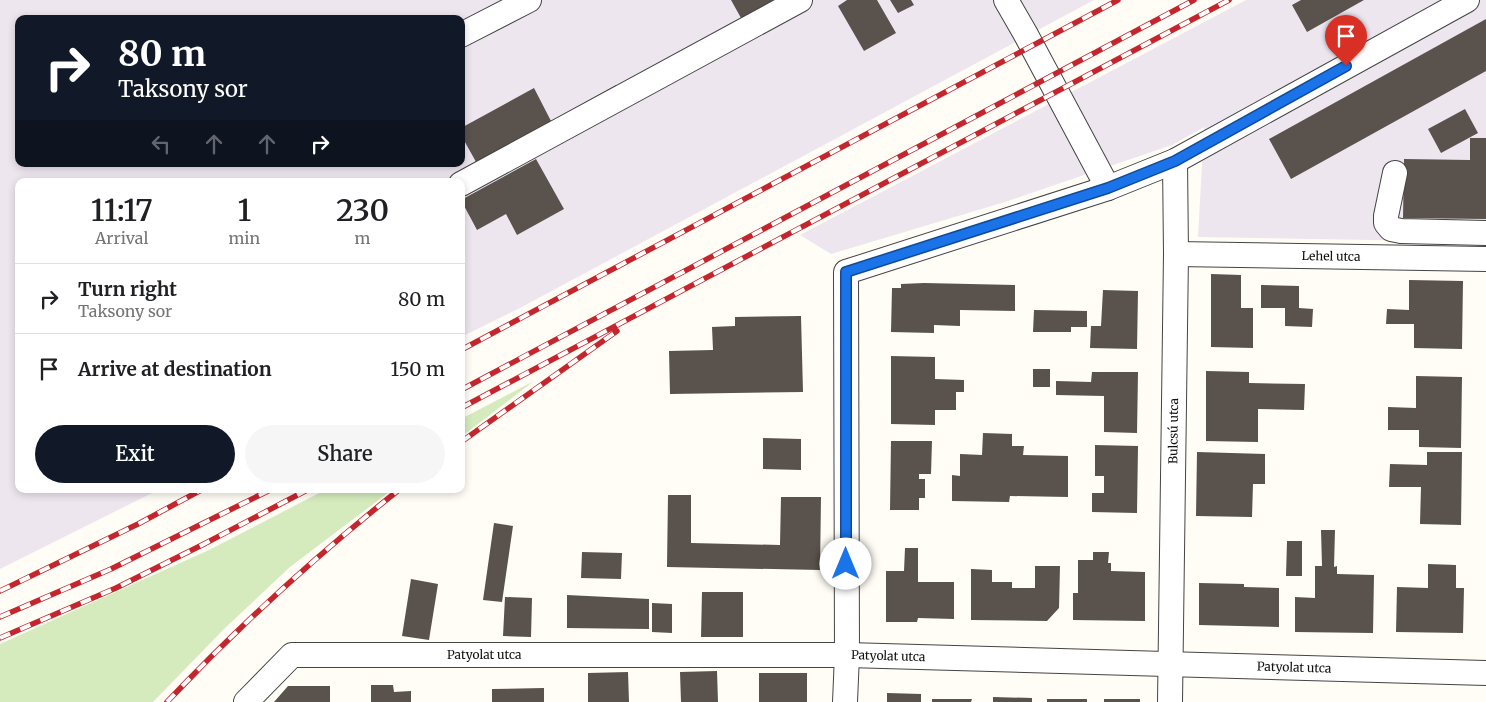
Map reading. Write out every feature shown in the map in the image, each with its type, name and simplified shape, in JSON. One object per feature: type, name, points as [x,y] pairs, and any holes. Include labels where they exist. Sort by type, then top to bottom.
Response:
[{"type":"street","points":[[465,33],[529,0]]},
{"type":"street","points":[[465,182],[800,0]]},
{"type":"street","points":[[1006,0],[1108,188]]},
{"type":"street","points":[[845,702],[847,655],[846,272],[1108,188],[1175,161],[1467,0]]},
{"type":"street","name":"Bulcsú utca","points":[[1170,702],[1176,254],[1175,161]]},
{"type":"street","points":[[1395,173],[1386,216],[1386,223],[1391,229],[1401,231],[1486,233]]},
{"type":"street","name":"Lehel utca","points":[[1176,254],[1486,259]]},
{"type":"street","name":"Patyolat utca","points":[[246,702],[292,654],[847,655],[1486,673]]},
{"type":"shaded area","points":[[0,0],[1094,0],[520,308],[465,335],[465,178],[15,178],[15,493],[152,493],[0,569]]},
{"type":"shaded area","points":[[1246,0],[1486,0],[1486,242],[1198,237],[1204,127],[1172,145],[1005,202],[831,254],[800,235]]},
{"type":"green space","points":[[534,381],[465,434],[465,417]]},
{"type":"green space","points":[[319,493],[388,493],[290,567],[224,629],[153,702],[0,702],[0,644],[209,550]]},
{"type":"building","points":[[731,0],[774,0],[741,18]]},
{"type":"building","points":[[847,0],[877,0],[896,33],[864,51],[838,6]]},
{"type":"building","points":[[890,0],[911,0],[914,5],[898,13]]},
{"type":"building","points":[[1301,0],[1364,0],[1307,32],[1292,5]]},
{"type":"building","points":[[1486,19],[1486,71],[1291,179],[1269,139]]},
{"type":"building","points":[[616,85],[621,93],[480,169],[465,142],[465,126],[534,88],[551,121]]},
{"type":"building","points":[[1465,109],[1478,133],[1441,153],[1428,129]]},
{"type":"building","points":[[1470,138],[1486,138],[1486,219],[1403,218],[1404,159],[1470,160]]},
{"type":"building","points":[[536,159],[564,209],[517,235],[506,214],[477,230],[465,208],[465,198]]},
{"type":"building","points":[[1211,274],[1241,275],[1241,308],[1253,308],[1253,348],[1211,347]]},
{"type":"building","points":[[1409,280],[1463,281],[1462,349],[1414,348],[1414,324],[1386,324],[1387,309],[1409,310]]},
{"type":"building","points":[[901,284],[1015,285],[1015,311],[960,310],[960,326],[934,325],[934,333],[891,332],[892,288],[901,288]]},
{"type":"building","points":[[1261,285],[1299,286],[1299,308],[1313,309],[1312,327],[1285,326],[1285,308],[1261,308]]},
{"type":"building","points":[[1103,290],[1138,291],[1137,349],[1090,348],[1091,326],[1101,326]]},
{"type":"building","points":[[1034,310],[1087,311],[1087,327],[1071,327],[1071,332],[1033,332]]},
{"type":"building","points":[[801,316],[803,392],[670,394],[669,351],[713,350],[712,327],[735,326],[735,317]]},
{"type":"building","points":[[891,356],[935,357],[935,379],[964,380],[964,392],[956,392],[956,410],[935,410],[935,425],[891,424]]},
{"type":"building","points":[[1033,369],[1050,369],[1050,387],[1033,387]]},
{"type":"building","points":[[1206,371],[1249,372],[1249,383],[1305,384],[1304,410],[1258,409],[1258,442],[1206,441]]},
{"type":"building","points":[[1092,372],[1138,372],[1137,433],[1104,432],[1104,396],[1056,395],[1056,381],[1091,382]]},
{"type":"building","points":[[1416,376],[1462,377],[1461,448],[1419,447],[1419,430],[1388,430],[1388,407],[1416,408]]},
{"type":"building","points":[[983,433],[1012,434],[1012,446],[1024,446],[1023,455],[1068,456],[1068,497],[1010,496],[1009,502],[952,501],[952,475],[960,476],[960,454],[982,455]]},
{"type":"building","points":[[763,438],[801,439],[801,470],[763,469]]},
{"type":"building","points":[[891,441],[932,441],[931,474],[919,474],[919,479],[925,479],[925,498],[919,498],[919,510],[890,510]]},
{"type":"building","points":[[1095,445],[1138,446],[1137,513],[1092,512],[1092,493],[1104,493],[1104,476],[1095,476]]},
{"type":"building","points":[[1197,452],[1265,454],[1265,484],[1253,484],[1252,517],[1196,516]]},
{"type":"building","points":[[1427,452],[1462,452],[1461,525],[1420,524],[1421,487],[1389,487],[1390,464],[1427,465]]},
{"type":"building","points":[[668,495],[691,495],[691,543],[780,545],[781,497],[821,497],[820,570],[667,567]]},
{"type":"building","points":[[494,523],[513,526],[502,602],[483,600]]},
{"type":"building","points":[[1321,530],[1335,530],[1334,567],[1337,566],[1337,574],[1374,575],[1373,633],[1295,632],[1295,597],[1315,598],[1315,566],[1322,566]]},
{"type":"building","points":[[1287,541],[1302,541],[1302,576],[1286,576]]},
{"type":"building","points":[[905,548],[918,548],[918,582],[954,582],[954,619],[918,618],[917,622],[886,622],[886,571],[904,571]]},
{"type":"building","points":[[582,552],[622,553],[621,579],[581,578]]},
{"type":"building","points":[[1093,552],[1109,552],[1108,563],[1111,563],[1111,571],[1145,572],[1145,621],[1073,620],[1073,593],[1078,593],[1078,560],[1093,560]]},
{"type":"building","points":[[1428,564],[1456,565],[1456,588],[1464,588],[1463,633],[1396,632],[1397,587],[1428,588]]},
{"type":"building","points":[[1035,566],[1060,566],[1059,608],[1047,621],[971,620],[971,569],[992,570],[992,582],[1012,582],[1012,588],[1035,588]]},
{"type":"building","points":[[411,579],[438,584],[429,640],[402,636]]},
{"type":"building","points":[[1199,583],[1244,584],[1244,587],[1279,588],[1279,627],[1199,625]]},
{"type":"building","points":[[702,592],[743,592],[743,637],[701,637]]},
{"type":"building","points":[[567,595],[649,599],[649,629],[567,628]]},
{"type":"building","points":[[505,597],[532,598],[531,637],[503,636]]},
{"type":"building","points":[[652,603],[672,604],[672,633],[652,632]]},
{"type":"building","points":[[717,671],[718,702],[681,702],[680,672]]},
{"type":"building","points":[[628,672],[629,702],[588,702],[588,673]]},
{"type":"building","points":[[759,673],[807,673],[807,702],[759,702]]},
{"type":"building","points":[[371,685],[393,685],[394,692],[411,691],[411,702],[371,702]]},
{"type":"building","points":[[288,686],[330,686],[330,702],[274,702]]},
{"type":"building","points":[[544,688],[544,702],[492,702],[492,689]]},
{"type":"building","points":[[887,693],[921,694],[921,702],[887,702]]},
{"type":"building","points":[[993,697],[1032,698],[1032,702],[993,702]]},
{"type":"building","points":[[932,699],[972,699],[971,702],[932,702]]},
{"type":"building","points":[[1047,699],[1087,699],[1087,702],[1047,702]]},
{"type":"building","points":[[1104,699],[1140,699],[1140,702],[1104,702]]},
{"type":"railway","points":[[465,348],[1118,0]]},
{"type":"railway","points":[[465,388],[1194,0]]},
{"type":"railway","points":[[465,406],[1229,0]]},
{"type":"railway","points":[[465,439],[617,331]]},
{"type":"railway","points":[[0,591],[138,524],[196,493]]},
{"type":"railway","points":[[0,617],[111,569],[264,493]]},
{"type":"railway","points":[[0,638],[116,588],[301,493]]},
{"type":"railway","points":[[167,702],[280,591],[395,493]]},
{"type":"route","points":[[846,564],[846,272],[1108,188],[1175,161],[1346,66]]}]
